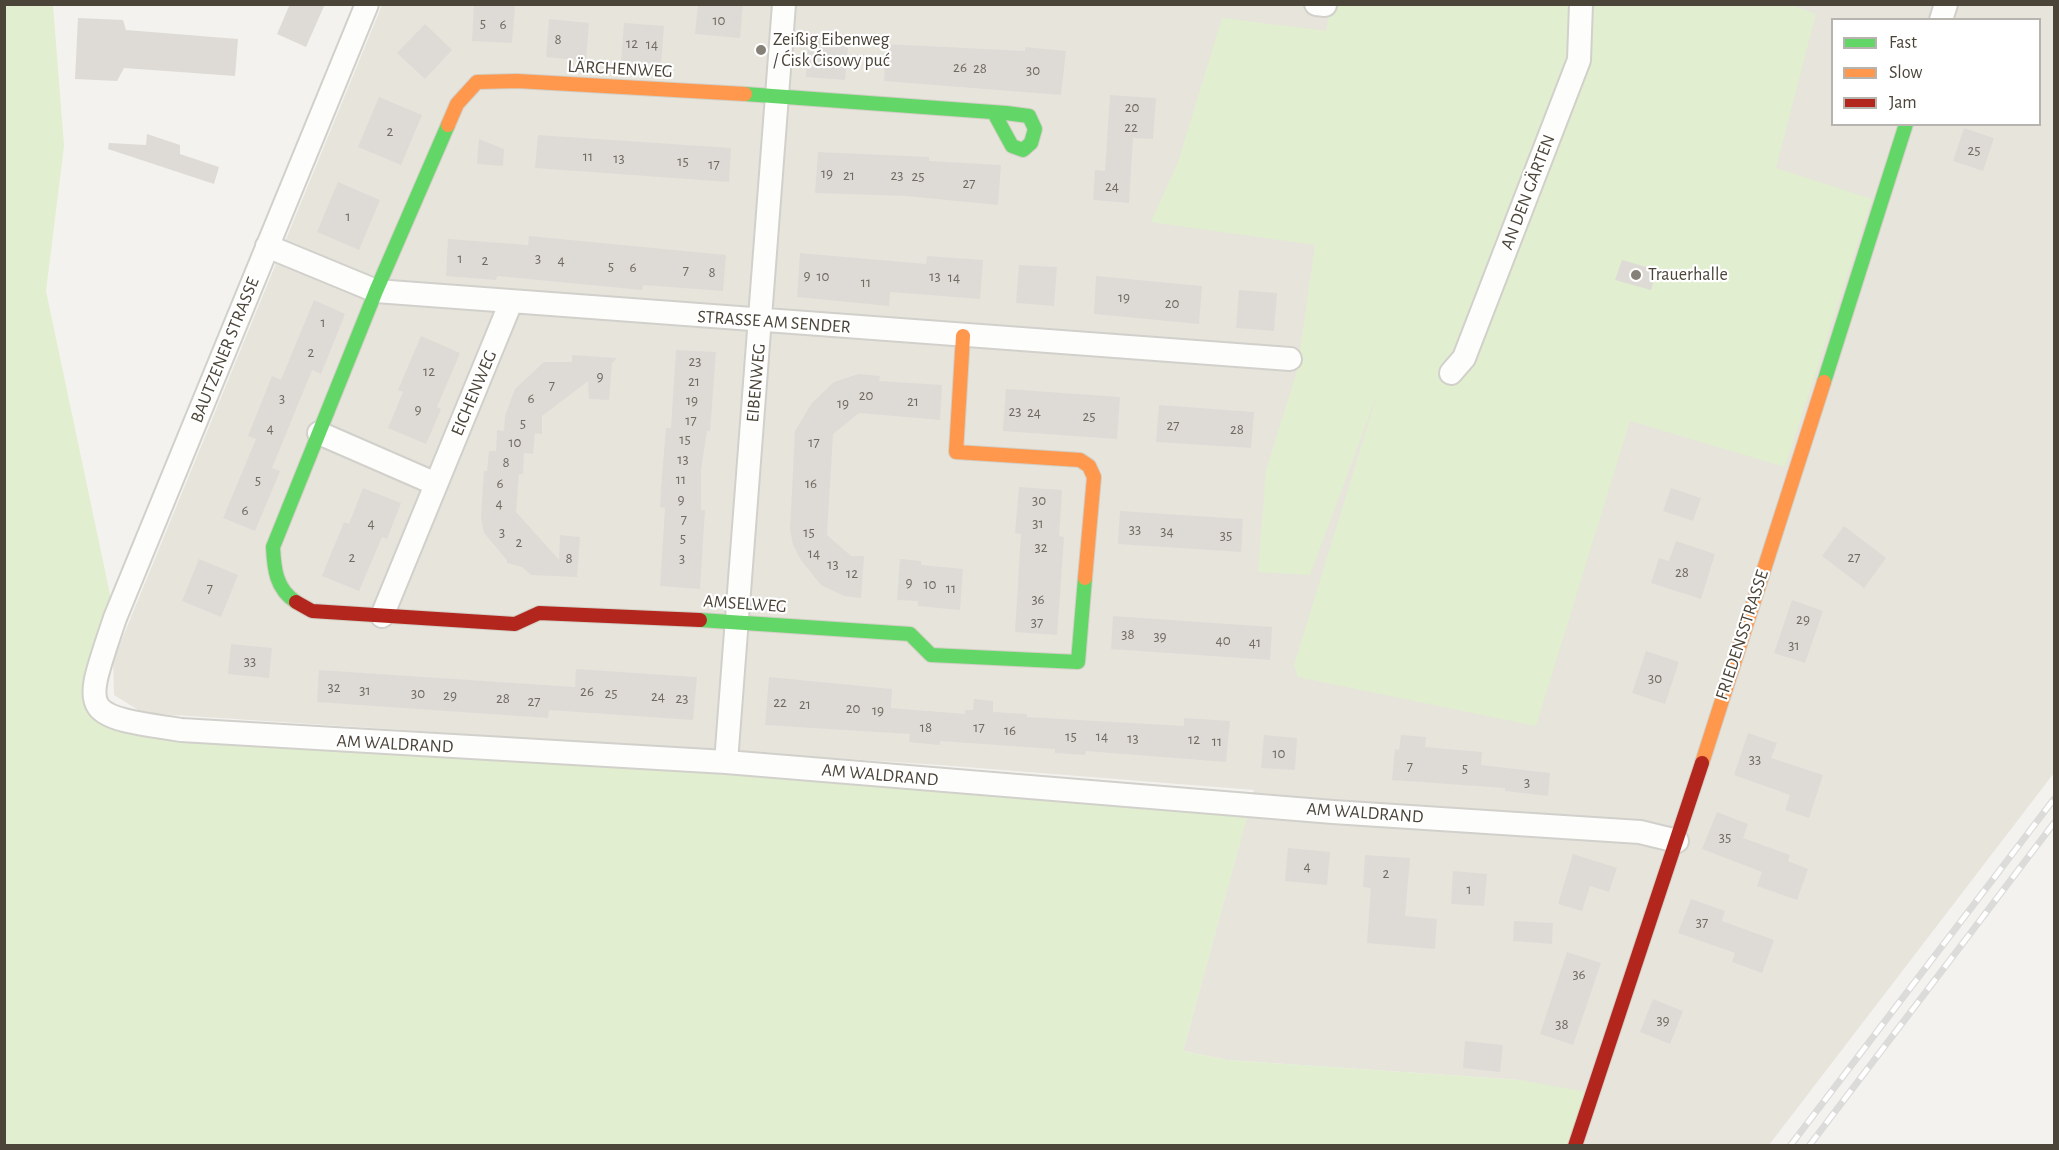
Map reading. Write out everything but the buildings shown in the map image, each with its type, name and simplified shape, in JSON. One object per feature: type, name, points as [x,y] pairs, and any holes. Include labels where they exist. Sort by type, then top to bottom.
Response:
[{"type":"street","name":"BAUTZENER STRASSE","points":[[93,699],[94,682],[115,618],[367,4]]},
{"type":"street","name":"EIBENWEG","points":[[726,762],[784,4]]},
{"type":"street","points":[[1316,4],[1325,5]]},
{"type":"street","name":"AN DEN GÄRTEN","points":[[1451,373],[1464,358],[1579,60],[1581,4]]},
{"type":"street","name":"LÄRCHENWEG","points":[[376,291],[457,104],[477,82],[517,81],[776,96],[994,113]]},
{"type":"street","name":"FRIEDENSSTRASSE","points":[[1575,1146],[1677,841],[1905,126]]},
{"type":"street","name":"STRASSE AM SENDER","points":[[267,246],[376,291],[1290,359]]},
{"type":"street","name":"AMSELWEG","points":[[376,291],[273,547],[273,571],[281,590],[294,603],[312,611],[515,624],[539,613],[737,621],[910,634],[931,655],[1078,662],[1094,477],[1089,466],[1080,460],[956,452],[963,336]]},
{"type":"street","name":"EICHENWEG","points":[[382,616],[511,302]]},
{"type":"street","points":[[319,433],[436,484]]},
{"type":"street","name":"AM WALDRAND","points":[[93,699],[98,710],[118,721],[181,730],[726,762],[1334,812],[1640,832],[1677,841]]},
{"type":"shaded area","points":[[382,5],[2054,5],[2054,773],[1769,1145],[1575,1145],[1520,1080],[1227,1060],[1183,1051],[1254,790],[940,765],[143,713],[114,695],[113,661]],"holes":[[[1871,199],[1784,466],[1630,420]]]},
{"type":"green space","points":[[5,4],[53,5],[64,146],[46,291],[115,618],[94,682],[119,721],[726,762],[1247,817],[1183,1051],[1227,1060],[1520,1080],[1592,1093],[1575,1146],[5,1146]]},
{"type":"green space","points":[[1331,4],[1789,4],[1816,14],[1776,168],[1872,199],[1785,467],[1630,421],[1536,726],[1298,677],[1294,665],[1377,395],[1310,575],[1258,572],[1266,470],[1297,371],[1315,245],[1151,222],[1178,162],[1222,18],[1326,31]]},
{"type":"railway","points":[[1790,1146],[2054,799]]},
{"type":"railway","points":[[1809,1146],[2054,823]]},
{"type":"traffic: fast","points":[[745,94],[1006,113],[1029,116],[1035,129],[1031,143],[1023,150],[1012,146],[994,113]]},
{"type":"traffic: fast","points":[[296,602],[284,591],[277,578],[273,547],[376,291],[448,125]]},
{"type":"traffic: fast","points":[[1824,382],[1905,126]]},
{"type":"traffic: fast","points":[[700,620],[910,634],[931,655],[1078,662],[1085,578]]},
{"type":"traffic: slow","points":[[448,125],[457,104],[477,82],[517,81],[745,94]]},
{"type":"traffic: slow","points":[[963,336],[956,452],[1080,460],[1089,466],[1094,477],[1085,578]]},
{"type":"traffic: slow","points":[[1702,763],[1824,382]]},
{"type":"traffic: jam","points":[[296,602],[312,611],[515,624],[539,613],[700,620]]},
{"type":"traffic: jam","points":[[1575,1146],[1702,763]]},
{"type":"place","name":"Zeißig Eibenweg / Ćisk Ćisowy puć","points":[[761,50]]},
{"type":"place","name":"Trauerhalle","points":[[1636,275]]}]
